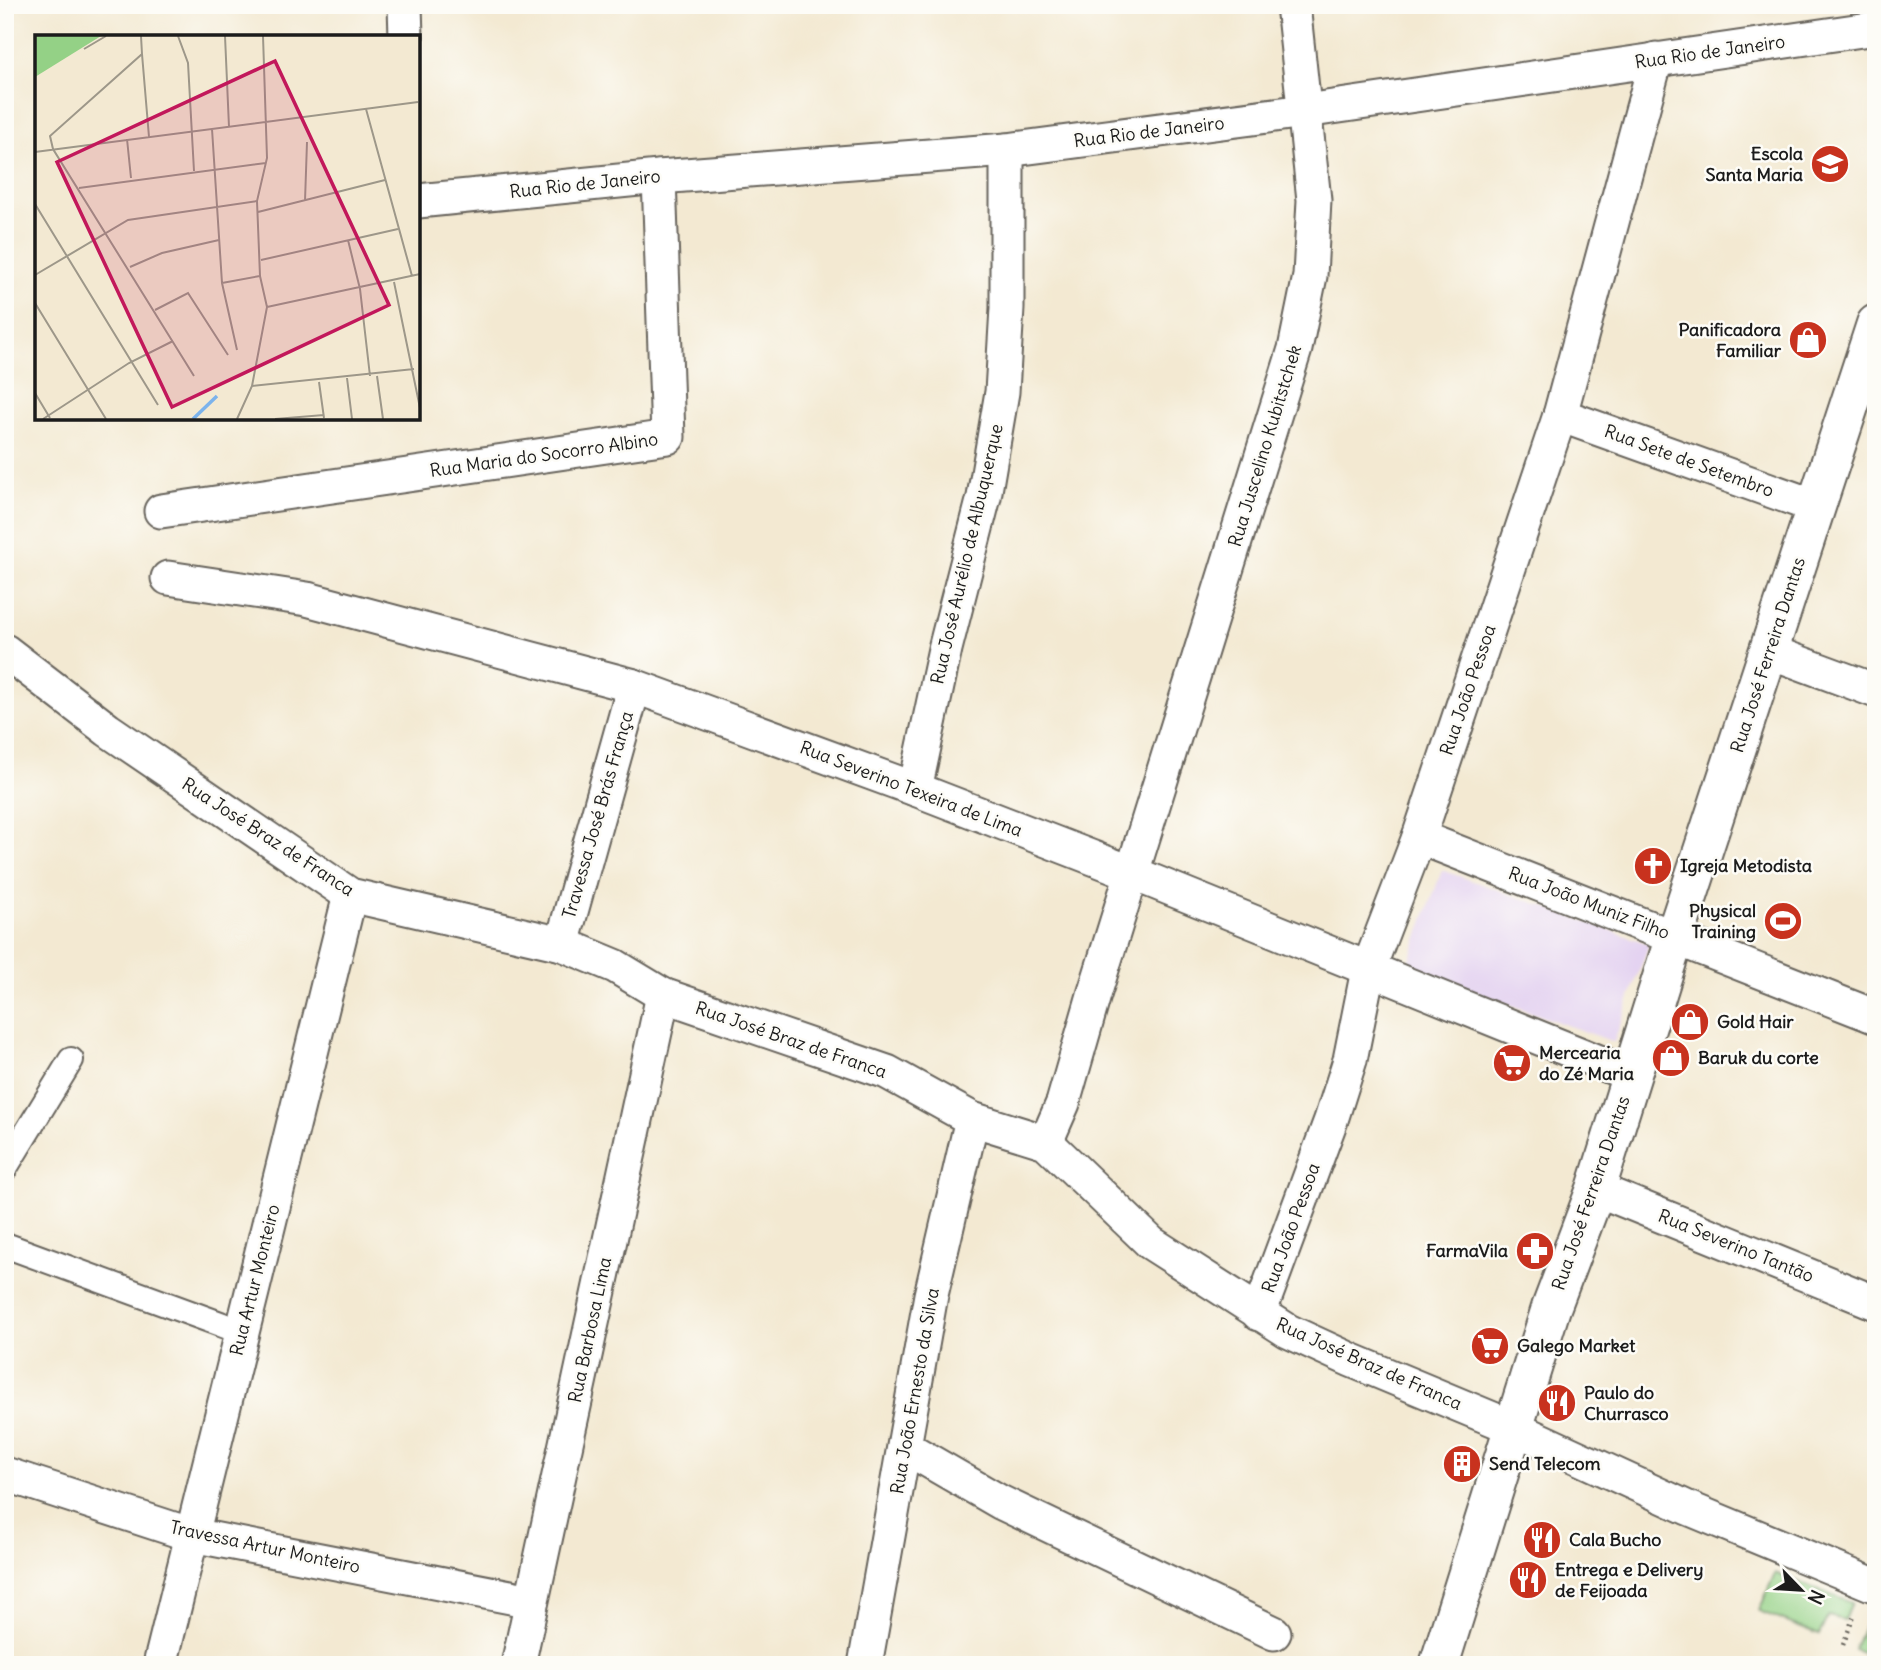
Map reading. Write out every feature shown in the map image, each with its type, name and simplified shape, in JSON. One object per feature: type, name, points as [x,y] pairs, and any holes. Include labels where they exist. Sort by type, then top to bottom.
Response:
[{"type":"street","points":[[405,5],[406,35]]},
{"type":"street","name":"Rua Juscelino Kubitstchek","points":[[1132,873],[1295,349],[1310,276],[1314,200],[1293,5]]},
{"type":"street","name":"Rua Rio de Janeiro","points":[[420,201],[659,177],[1007,150],[1305,111],[1876,28]]},
{"type":"street","name":"Rua João Pessoa","points":[[1259,1314],[1331,1121],[1350,1060],[1368,970],[1419,837],[1560,415],[1656,60]]},
{"type":"street","name":"Rua José Aurélio de Albuquerque","points":[[915,789],[945,649],[984,497],[1002,392],[1007,308],[1007,150]]},
{"type":"street","name":"Rua Maria do Socorro Albino","points":[[161,511],[668,437],[659,177]]},
{"type":"street","name":"Rua José Ferreira Dantas","points":[[1439,1665],[1512,1427],[1551,1308],[1596,1189],[1675,936],[1876,324]]},
{"type":"street","name":"Rua Sete de Setembro","points":[[1560,415],[1817,507]]},
{"type":"street","name":"Rua Severino Texeira de Lima","points":[[168,578],[307,599],[634,686],[915,789],[1132,873],[1632,1075]]},
{"type":"street","name":"Rua José Braz de Franca","points":[[5,651],[108,730],[350,895],[562,944],[615,966],[663,995],[887,1072],[972,1119],[1046,1142],[1151,1243],[1287,1331],[1512,1427],[1688,1508],[1876,1586]]},
{"type":"street","points":[[1768,651],[1876,691]]},
{"type":"street","name":"Travessa José Brás França","points":[[562,944],[634,686]]},
{"type":"street","name":"Rua João Muniz Filho","points":[[1419,837],[1876,1017]]},
{"type":"street","points":[[1046,1142],[1063,1103],[1132,873]]},
{"type":"street","name":"Rua Artur Monteiro","points":[[160,1665],[350,895]]},
{"type":"street","name":"Rua Barbosa Lima","points":[[518,1665],[663,995]]},
{"type":"street","points":[[5,1168],[71,1060]]},
{"type":"street","name":"Rua João Ernesto da Silva","points":[[865,1665],[931,1295],[972,1119]]},
{"type":"street","name":"Rua Severino Tantão","points":[[1596,1189],[1876,1303]]},
{"type":"street","points":[[5,1245],[242,1332]]},
{"type":"street","points":[[905,1447],[1000,1502],[1274,1633]]},
{"type":"street","name":"Travessa Artur Monteiro","points":[[5,1474],[192,1535],[531,1601]]},
{"type":"shaded area","points":[[1442,870],[1649,944],[1614,1042],[1407,968]]},
{"type":"green space","points":[[1775,1573],[1852,1603],[1845,1620],[1828,1616],[1819,1635],[1759,1611]]},
{"type":"green space","points":[[1871,1611],[1876,1613],[1876,1658],[1854,1650]]},
{"type":"place","name":"Escola Santa Maria","points":[[1830,164]]},
{"type":"place","name":"Panificadora Familiar","points":[[1808,340]]},
{"type":"place","name":"Igreja Metodista","points":[[1653,866]]},
{"type":"place","name":"Physical Training","points":[[1783,921]]},
{"type":"place","name":"Gold Hair","points":[[1690,1022]]},
{"type":"place","name":"Baruk du corte","points":[[1671,1058]]},
{"type":"place","name":"Mercearia do Zé Maria","points":[[1512,1063]]},
{"type":"place","name":"FarmaVila","points":[[1535,1251]]},
{"type":"place","name":"Galego Market","points":[[1490,1346]]},
{"type":"place","name":"Paulo do Churrasco","points":[[1557,1403]]},
{"type":"place","name":"Send Telecom","points":[[1462,1464]]},
{"type":"place","name":"Cala Bucho","points":[[1542,1540]]},
{"type":"place","name":"Entrega e Delivery de Feijoada","points":[[1528,1580]]}]
